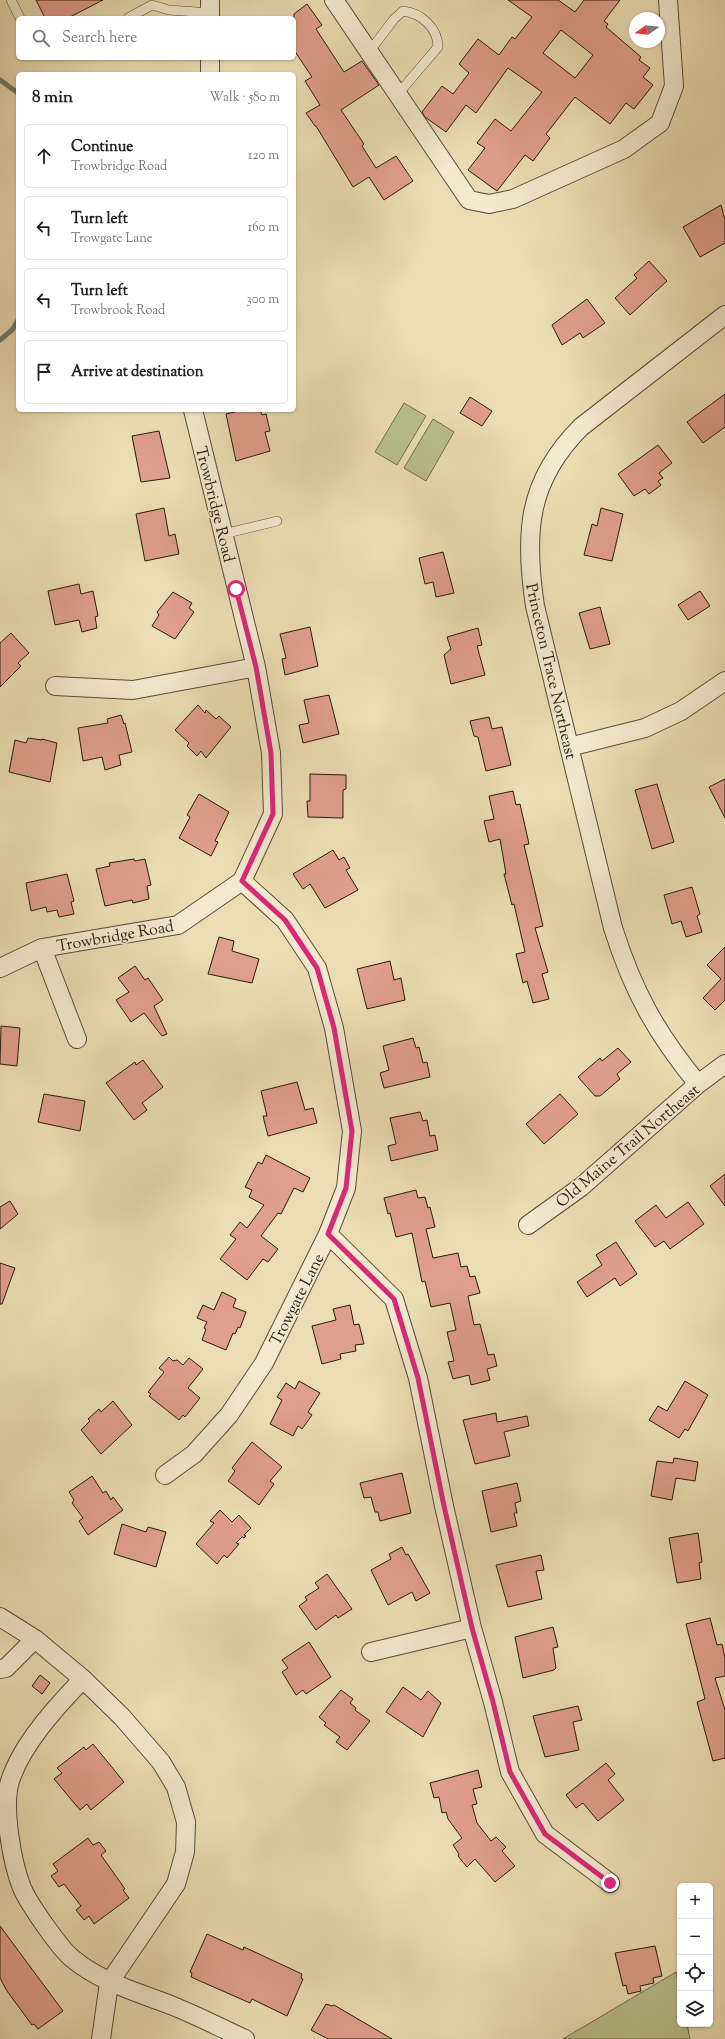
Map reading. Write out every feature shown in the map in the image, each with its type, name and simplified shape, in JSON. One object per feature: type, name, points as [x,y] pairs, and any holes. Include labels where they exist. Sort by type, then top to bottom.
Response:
[{"type":"street","points":[[334,0],[469,200],[489,204],[513,199],[624,149],[660,123],[674,86],[668,0]]},
{"type":"street","points":[[210,60],[210,72]]},
{"type":"street","name":"Princeton Trace Northeast","points":[[698,1084],[676,1057],[656,1028],[625,966],[613,928],[535,606],[529,568],[530,530],[534,507],[541,483],[551,463],[565,443],[581,428],[725,315]]},
{"type":"street","name":"Trowbridge Road","points":[[0,968],[42,948],[178,925],[242,881],[273,814],[271,753],[256,667],[193,412]]},
{"type":"street","points":[[55,686],[133,690],[256,667]]},
{"type":"street","points":[[569,747],[645,728],[681,711],[725,681]]},
{"type":"street","name":"Trowgate Lane","points":[[165,1475],[194,1454],[229,1416],[264,1363],[328,1234],[346,1188],[352,1131],[334,1028],[317,968],[285,920],[242,881]]},
{"type":"street","name":"Trowbridge Road","points":[[42,948],[77,1039]]},
{"type":"street","name":"Old Maine Trail Northeast","points":[[528,1225],[581,1187],[698,1084],[725,1064]]},
{"type":"street","points":[[328,1234],[394,1299],[418,1378],[444,1506],[472,1628],[493,1702],[510,1772],[545,1834],[610,1883]]},
{"type":"street","points":[[0,1617],[35,1639],[82,1679],[122,1717],[161,1762],[176,1787],[186,1822],[185,1852],[176,1884],[109,1983],[101,2039]]},
{"type":"street","points":[[371,1652],[472,1628]]},
{"type":"street","points":[[0,1669],[6,1668],[35,1639]]},
{"type":"street","points":[[82,1679],[54,1709],[19,1760],[9,1782],[5,1808],[11,1846],[22,1888],[52,1934],[72,1959],[109,1983],[174,2006],[245,2039]]},
{"type":"lane","points":[[11,0],[19,16]]},
{"type":"lane","points":[[132,16],[152,5],[168,10],[210,10]]},
{"type":"lane","points":[[369,52],[394,19],[403,11],[412,12],[433,28],[438,37],[438,47],[398,94]]},
{"type":"lane","points":[[223,534],[277,521]]},
{"type":"green space","points":[[404,403],[426,416],[397,465],[375,452]]},
{"type":"green space","points":[[433,419],[454,432],[426,481],[404,468]]},
{"type":"green space","points":[[676,1972],[677,2027],[688,2027],[690,2039],[563,2039]]},
{"type":"building","points":[[36,0],[103,0],[72,16],[44,16]]},
{"type":"building","points":[[508,0],[558,0],[575,12],[584,0],[620,0],[604,21],[608,24],[606,27],[641,57],[639,60],[650,68],[643,77],[653,85],[634,109],[626,103],[610,124],[575,97],[546,134],[550,138],[533,161],[525,155],[497,191],[468,170],[485,148],[477,143],[495,119],[511,131],[542,92],[508,68],[476,113],[466,105],[446,132],[425,117],[422,112],[442,86],[453,94],[469,73],[459,64],[478,39],[499,55],[512,37],[515,39],[532,17]],"holes":[[[561,30],[593,55],[575,78],[543,53]]]},
{"type":"building","points":[[307,4],[322,25],[316,29],[344,72],[362,61],[379,85],[341,110],[364,144],[362,146],[376,168],[396,156],[413,181],[384,200],[369,177],[353,187],[316,126],[306,113],[320,105],[305,81],[312,77],[296,53],[296,16],[294,16],[294,14]]},
{"type":"building","points":[[721,205],[725,220],[725,243],[700,257],[683,227]]},
{"type":"building","points":[[649,261],[667,281],[630,315],[615,298],[637,278],[634,275]]},
{"type":"building","points":[[587,299],[605,323],[583,338],[580,333],[562,345],[552,325]]},
{"type":"building","points":[[725,394],[725,427],[703,443],[687,422]]},
{"type":"building","points":[[470,397],[492,411],[482,426],[460,413]]},
{"type":"building","points":[[234,412],[261,412],[262,415],[266,414],[270,431],[265,432],[270,451],[236,461],[226,414]]},
{"type":"building","points":[[159,431],[170,478],[141,482],[132,436]]},
{"type":"building","points":[[658,445],[672,463],[659,473],[663,478],[658,481],[661,485],[649,494],[645,489],[634,496],[618,474]]},
{"type":"building","points":[[164,508],[169,536],[175,534],[179,554],[145,561],[136,514]]},
{"type":"building","points":[[601,508],[623,514],[612,561],[584,555],[592,524],[597,526]]},
{"type":"building","points":[[443,552],[454,593],[436,597],[433,582],[425,584],[419,558]]},
{"type":"building","points":[[79,584],[81,594],[93,591],[98,616],[95,617],[97,628],[82,632],[79,620],[55,625],[48,591]]},
{"type":"building","points":[[700,591],[710,606],[688,620],[678,605]]},
{"type":"building","points":[[173,592],[192,603],[189,608],[194,612],[175,639],[152,626],[159,615],[157,612]]},
{"type":"building","points":[[600,607],[610,644],[590,649],[579,613]]},
{"type":"building","points":[[310,627],[318,666],[285,675],[282,659],[286,658],[280,634]]},
{"type":"building","points":[[478,628],[482,645],[477,646],[485,675],[451,684],[444,655],[451,649],[447,637]]},
{"type":"building","points":[[11,633],[29,653],[18,663],[21,666],[0,687],[0,643]]},
{"type":"building","points":[[329,695],[339,734],[303,743],[299,725],[309,723],[304,700]]},
{"type":"building","points":[[198,705],[205,713],[206,710],[216,719],[219,716],[231,727],[206,758],[201,751],[197,756],[187,746],[189,743],[175,730]]},
{"type":"building","points":[[121,715],[124,724],[125,723],[132,752],[119,755],[121,765],[105,770],[102,757],[83,761],[78,728],[108,723],[107,719]]},
{"type":"building","points":[[489,717],[492,729],[502,727],[511,765],[486,771],[478,737],[474,736],[470,721]]},
{"type":"building","points":[[28,738],[42,739],[57,743],[50,782],[9,772],[15,740],[26,743]]},
{"type":"building","points":[[310,774],[346,775],[346,789],[343,790],[343,818],[308,817],[307,801],[310,801]]},
{"type":"building","points":[[725,779],[725,818],[709,787]]},
{"type":"building","points":[[657,784],[674,842],[652,849],[635,790]]},
{"type":"building","points":[[513,791],[516,805],[520,804],[529,844],[524,845],[543,926],[535,928],[548,972],[542,974],[549,999],[533,1003],[527,981],[523,983],[516,954],[525,952],[514,904],[512,905],[504,874],[506,874],[500,839],[489,842],[484,821],[494,819],[489,796]]},
{"type":"building","points":[[199,794],[229,812],[215,841],[218,842],[211,856],[179,838],[190,817],[187,815]]},
{"type":"building","points":[[333,850],[339,860],[344,857],[350,868],[346,870],[358,890],[325,908],[310,884],[303,889],[293,874]]},
{"type":"building","points":[[134,859],[135,861],[145,859],[151,885],[147,886],[149,899],[133,903],[132,900],[105,906],[96,869],[110,866],[109,863]]},
{"type":"building","points":[[67,874],[74,901],[71,902],[74,914],[59,917],[57,910],[47,912],[46,907],[31,911],[26,883]]},
{"type":"building","points":[[692,887],[700,914],[697,916],[702,932],[686,937],[681,921],[672,924],[664,895]]},
{"type":"building","points":[[219,937],[234,941],[232,951],[259,959],[252,983],[208,974]]},
{"type":"building","points":[[725,947],[725,1000],[715,1010],[703,998],[721,979],[707,965]]},
{"type":"building","points":[[390,961],[394,980],[401,978],[405,1000],[367,1009],[357,969]]},
{"type":"building","points":[[135,966],[145,980],[148,978],[163,1000],[154,1006],[167,1034],[162,1036],[144,1013],[131,1022],[116,1000],[129,992],[118,978]]},
{"type":"building","points":[[1,1026],[20,1028],[17,1066],[0,1064]]},
{"type":"building","points":[[413,1038],[416,1048],[419,1047],[423,1063],[427,1062],[430,1077],[384,1088],[380,1073],[389,1070],[383,1046]]},
{"type":"building","points":[[618,1048],[631,1062],[617,1074],[620,1079],[600,1096],[595,1096],[578,1077],[600,1058],[602,1061]]},
{"type":"building","points":[[143,1060],[163,1087],[142,1103],[147,1110],[134,1120],[106,1083],[135,1062],[136,1065]]},
{"type":"building","points":[[297,1082],[305,1110],[313,1108],[317,1123],[268,1136],[263,1116],[267,1116],[261,1091]]},
{"type":"building","points":[[44,1094],[85,1101],[80,1131],[38,1122]]},
{"type":"building","points":[[560,1094],[578,1114],[544,1144],[526,1124]]},
{"type":"building","points":[[420,1112],[423,1121],[427,1120],[430,1136],[435,1135],[438,1150],[391,1161],[388,1146],[396,1144],[390,1118]]},
{"type":"building","points":[[266,1155],[310,1178],[303,1192],[294,1188],[281,1214],[278,1213],[261,1236],[278,1249],[268,1262],[263,1259],[247,1280],[220,1259],[236,1239],[230,1235],[240,1222],[247,1228],[264,1205],[249,1197],[252,1190],[245,1187],[258,1162],[262,1164]]},
{"type":"building","points":[[725,1174],[725,1206],[710,1186]]},
{"type":"building","points":[[416,1190],[418,1198],[425,1197],[428,1208],[430,1207],[435,1227],[426,1229],[433,1258],[458,1253],[461,1267],[467,1266],[470,1277],[475,1276],[480,1293],[468,1296],[474,1325],[480,1324],[488,1355],[494,1354],[497,1366],[487,1369],[490,1380],[471,1385],[469,1375],[453,1379],[448,1362],[454,1361],[447,1332],[456,1330],[450,1303],[431,1307],[425,1281],[422,1282],[412,1233],[396,1237],[390,1213],[388,1214],[384,1198]]},
{"type":"building","points":[[10,1201],[18,1214],[0,1229],[0,1207]]},
{"type":"building","points":[[688,1202],[704,1224],[670,1249],[664,1241],[655,1247],[635,1221],[656,1205],[666,1218]]},
{"type":"building","points":[[616,1242],[637,1274],[620,1286],[615,1278],[587,1297],[577,1282],[602,1265],[596,1255]]},
{"type":"building","points":[[0,1263],[15,1268],[2,1304],[0,1304]]},
{"type":"building","points":[[222,1292],[236,1299],[233,1307],[246,1312],[240,1328],[238,1327],[235,1334],[233,1333],[226,1350],[202,1340],[206,1329],[204,1328],[207,1322],[197,1318],[203,1305],[214,1310]]},
{"type":"building","points":[[350,1305],[354,1325],[359,1324],[364,1344],[355,1345],[356,1351],[340,1354],[341,1359],[322,1364],[312,1326],[336,1320],[333,1309]]},
{"type":"building","points":[[169,1357],[173,1361],[177,1360],[183,1365],[189,1358],[203,1369],[188,1388],[200,1398],[185,1417],[183,1415],[179,1420],[149,1396],[151,1394],[148,1392],[164,1372],[159,1368]]},
{"type":"building","points":[[299,1381],[320,1393],[308,1412],[312,1415],[302,1429],[298,1426],[293,1436],[270,1424],[282,1400],[277,1397],[286,1383],[295,1389]]},
{"type":"building","points":[[685,1381],[708,1395],[688,1431],[685,1429],[679,1438],[649,1420],[658,1406],[667,1411]]},
{"type":"building","points":[[113,1401],[132,1425],[101,1454],[81,1430],[90,1421],[88,1419],[99,1409],[101,1412]]},
{"type":"building","points":[[496,1413],[497,1422],[527,1416],[529,1426],[504,1432],[510,1456],[475,1464],[463,1420]]},
{"type":"building","points":[[252,1442],[282,1467],[270,1481],[274,1484],[259,1505],[228,1481],[235,1471],[232,1468]]},
{"type":"building","points":[[674,1458],[698,1462],[695,1481],[676,1478],[672,1500],[651,1496],[657,1461],[673,1463]]},
{"type":"building","points":[[402,1473],[411,1513],[380,1521],[378,1512],[375,1512],[371,1497],[364,1498],[360,1483]]},
{"type":"building","points":[[92,1476],[103,1493],[106,1491],[111,1500],[113,1497],[123,1510],[88,1535],[79,1521],[83,1518],[72,1503],[74,1500],[69,1492]]},
{"type":"building","points":[[517,1483],[521,1501],[515,1503],[517,1513],[514,1513],[517,1526],[491,1532],[482,1491]]},
{"type":"building","points":[[220,1510],[232,1522],[239,1515],[251,1528],[244,1535],[246,1536],[244,1538],[242,1537],[236,1543],[239,1544],[227,1558],[224,1555],[217,1564],[196,1544],[214,1523],[210,1521]]},
{"type":"building","points":[[122,1524],[146,1532],[148,1527],[166,1532],[156,1567],[114,1554]]},
{"type":"building","points":[[698,1533],[702,1562],[699,1563],[701,1579],[677,1583],[669,1538]]},
{"type":"building","points":[[402,1547],[406,1555],[408,1554],[430,1593],[416,1601],[412,1592],[388,1605],[371,1570],[391,1559],[389,1554]]},
{"type":"building","points":[[541,1555],[544,1570],[536,1571],[542,1599],[508,1607],[496,1565]]},
{"type":"building","points":[[327,1574],[352,1609],[338,1618],[336,1615],[316,1630],[299,1606],[307,1600],[305,1597],[319,1588],[315,1583]]},
{"type":"building","points":[[710,1618],[717,1645],[722,1644],[725,1658],[725,1676],[715,1678],[725,1710],[725,1758],[713,1761],[697,1702],[705,1699],[686,1624]]},
{"type":"building","points":[[553,1627],[558,1647],[553,1648],[556,1668],[554,1670],[523,1678],[515,1637]]},
{"type":"building","points":[[309,1642],[331,1677],[306,1694],[303,1690],[296,1695],[282,1672],[288,1668],[282,1660]]},
{"type":"building","points":[[40,1675],[50,1683],[42,1694],[32,1686]]},
{"type":"building","points":[[403,1687],[421,1700],[428,1691],[441,1703],[423,1737],[386,1712]]},
{"type":"building","points":[[341,1690],[353,1699],[350,1703],[356,1708],[355,1710],[370,1721],[347,1750],[336,1742],[340,1737],[324,1725],[326,1723],[319,1717]]},
{"type":"building","points":[[578,1706],[582,1720],[573,1722],[579,1750],[545,1757],[533,1716]]},
{"type":"building","points":[[93,1744],[124,1782],[91,1810],[87,1804],[80,1810],[54,1779],[62,1773],[57,1768],[84,1747],[86,1750]]},
{"type":"building","points":[[606,1763],[615,1774],[608,1780],[624,1800],[598,1821],[583,1803],[576,1808],[566,1795]]},
{"type":"building","points":[[478,1770],[482,1787],[473,1789],[477,1804],[472,1805],[477,1823],[491,1841],[496,1837],[506,1847],[502,1851],[515,1866],[495,1882],[475,1859],[467,1867],[458,1856],[459,1854],[453,1845],[462,1838],[448,1819],[446,1812],[442,1813],[439,1797],[434,1798],[430,1783]]},
{"type":"building","points":[[88,1838],[93,1845],[99,1842],[106,1851],[101,1855],[125,1889],[123,1890],[129,1898],[94,1924],[89,1916],[84,1920],[76,1910],[81,1906],[64,1884],[59,1887],[51,1876],[58,1871],[53,1864]]},
{"type":"building","points":[[0,1926],[63,2011],[38,2029],[34,2024],[32,2025],[7,1991],[0,1978]]},
{"type":"building","points":[[207,1934],[243,1950],[244,1947],[302,1974],[301,1978],[303,1979],[287,2016],[252,1999],[250,2003],[191,1977],[192,1973],[190,1972]]},
{"type":"building","points":[[655,1946],[662,1976],[653,1978],[654,1983],[640,1986],[641,1991],[628,1994],[626,1985],[623,1986],[615,1953]]},
{"type":"building","points":[[326,2004],[332,2006],[334,2005],[392,2039],[328,2039],[311,2030]]},
{"type":"waterway","points":[[0,80],[16,92]]},
{"type":"waterway","points":[[0,340],[12,330],[16,323]]},
{"type":"route","points":[[236,589],[256,667],[271,753],[273,814],[242,881],[285,920],[317,968],[334,1028],[352,1131],[346,1188],[328,1234],[394,1299],[418,1378],[444,1506],[472,1628],[493,1702],[510,1772],[545,1834],[610,1883]]}]
